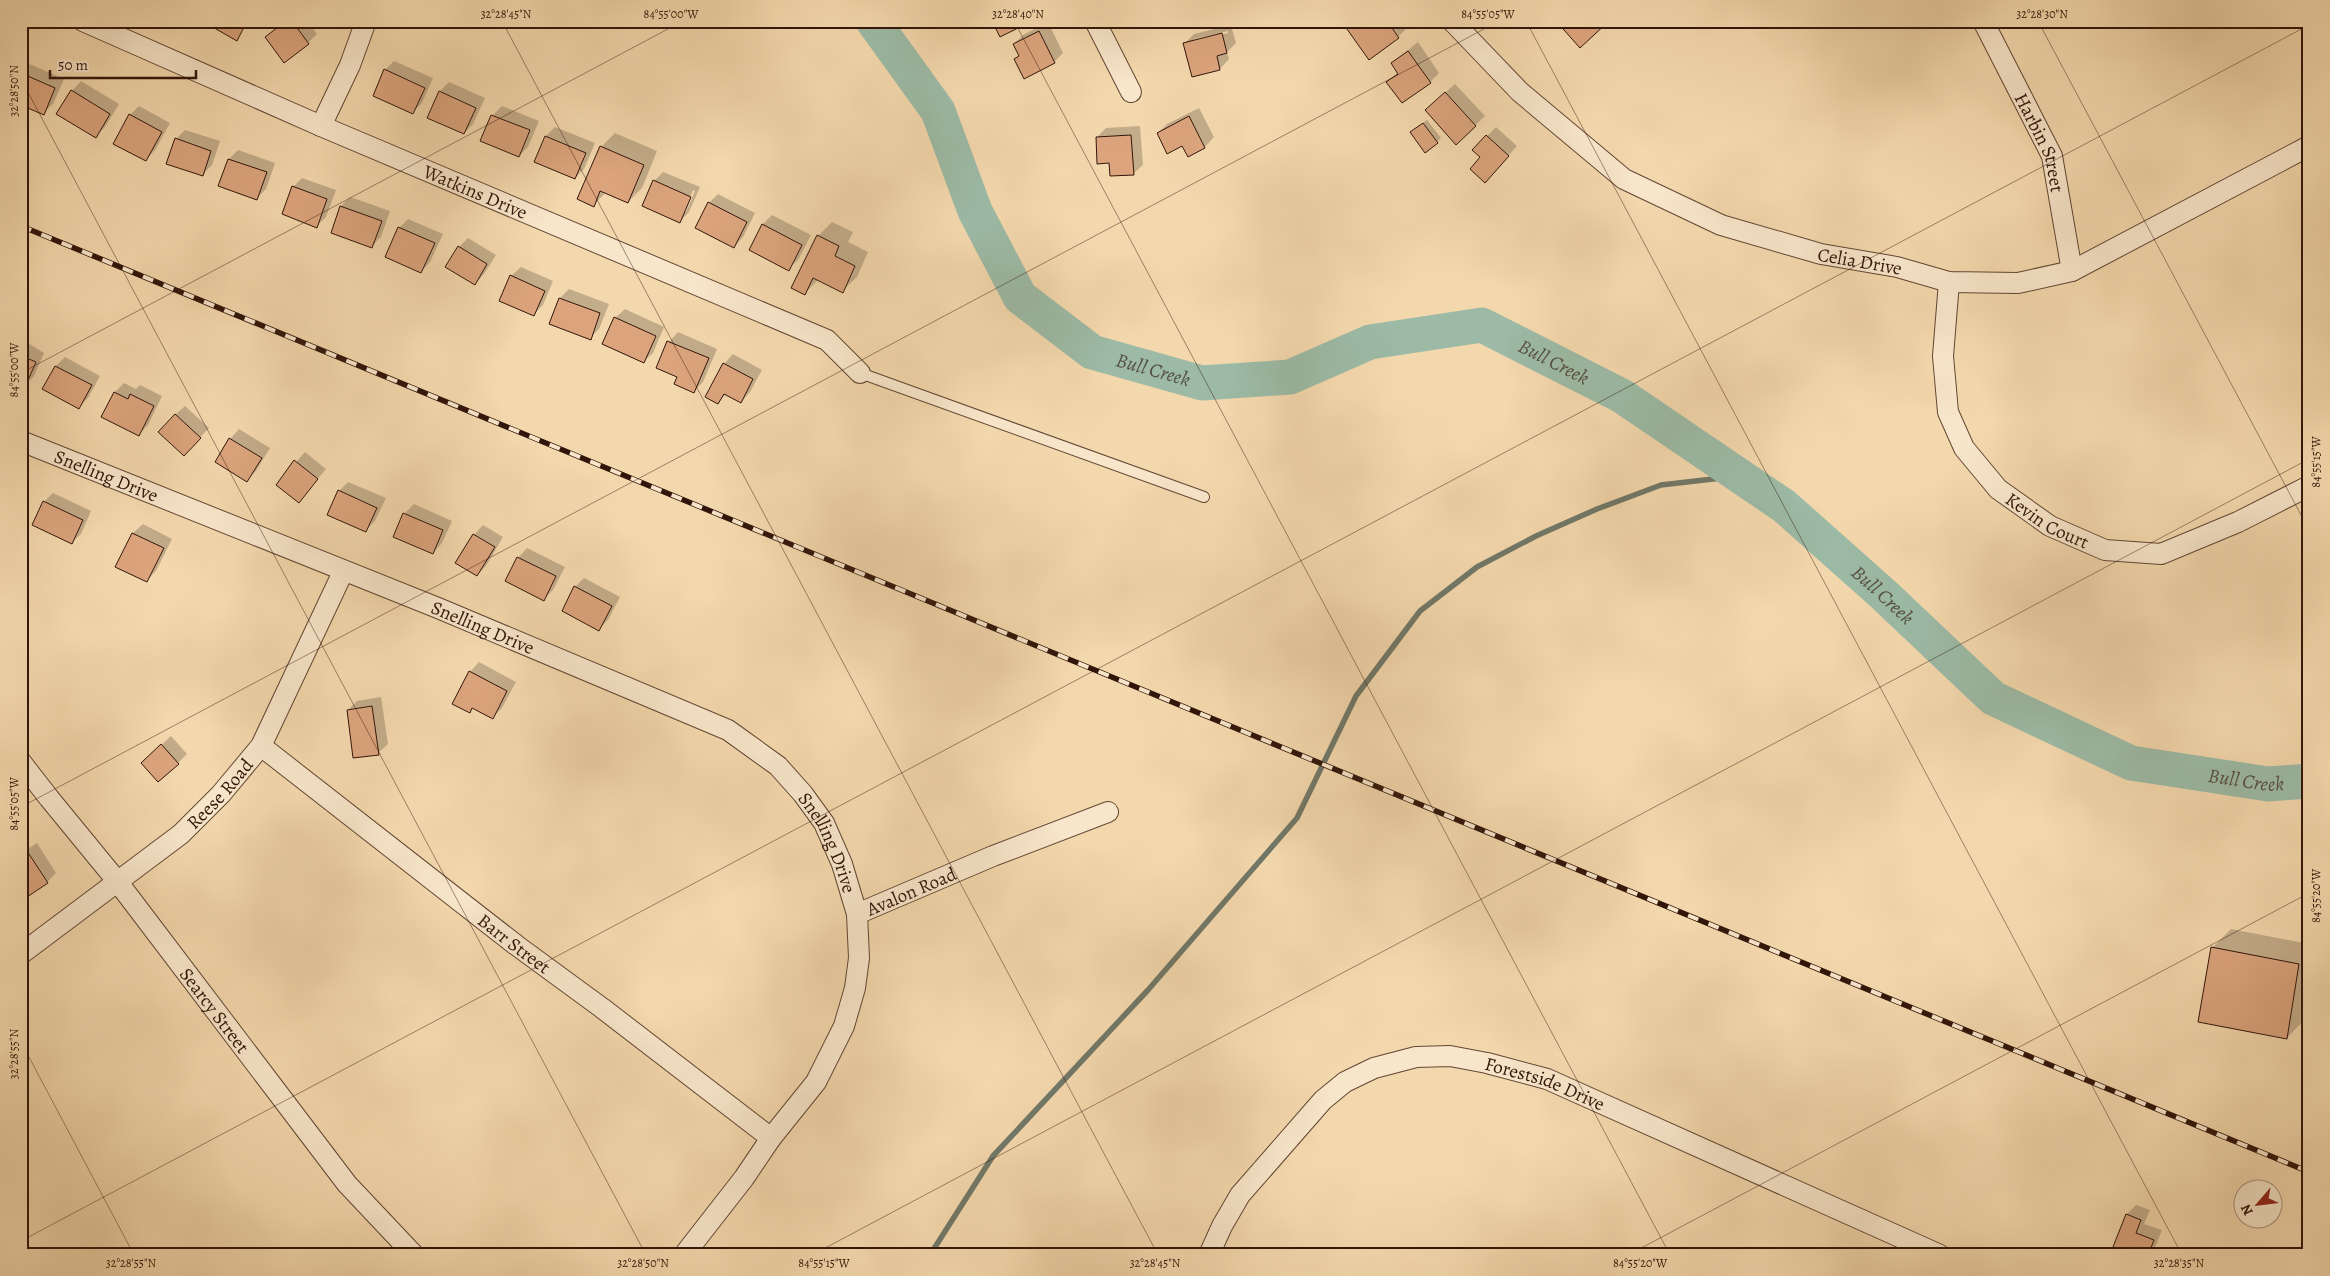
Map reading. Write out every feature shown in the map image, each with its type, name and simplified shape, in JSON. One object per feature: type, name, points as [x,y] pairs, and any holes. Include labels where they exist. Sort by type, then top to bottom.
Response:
[{"type":"street","name":"Watkins Drive","points":[[83,21],[321,126],[827,340],[860,374]]},
{"type":"street","points":[[321,126],[350,64],[366,21]]},
{"type":"street","points":[[1096,21],[1131,92]]},
{"type":"street","name":"Celia Drive","points":[[1452,21],[1520,92],[1624,179],[1721,225],[1822,254],[1897,267],[1949,282],[2018,283],[2072,272],[2309,146]]},
{"type":"street","name":"Harbin Street","points":[[1983,21],[2052,156],[2072,272]]},
{"type":"street","name":"Kevin Court","points":[[1949,282],[1943,356],[1948,412],[1964,448],[1998,489],[2050,526],[2105,550],[2160,554],[2238,522],[2309,486]]},
{"type":"street","name":"Snelling Drive","points":[[21,440],[343,572],[438,608],[728,730],[778,766],[804,794],[824,822],[842,864],[857,914]]},
{"type":"street","name":"Reese Road","points":[[21,954],[180,834],[221,794],[261,746],[343,572]]},
{"type":"street","name":"Barr Street","points":[[261,746],[516,945],[602,1008],[771,1138]]},
{"type":"street","name":"Searcy Street","points":[[21,762],[48,798],[117,881],[347,1184],[414,1255]]},
{"type":"street","name":"Avalon Road","points":[[684,1255],[744,1178],[771,1138],[816,1082],[844,1026],[855,988],[859,958],[857,914],[992,856],[1108,812]]},
{"type":"street","name":"Forestside Drive","points":[[1209,1255],[1222,1226],[1240,1195],[1323,1100],[1345,1082],[1374,1068],[1416,1057],[1450,1056],[1487,1063],[1547,1079],[1940,1255]]},
{"type":"lane","points":[[860,374],[1204,497]]},
{"type":"building","points":[[202,21],[247,21],[237,41]]},
{"type":"building","points":[[286,21],[292,21],[309,44],[284,63],[265,37]]},
{"type":"building","points":[[528,21],[553,21],[551,28]]},
{"type":"building","points":[[992,21],[1032,21],[1000,37]]},
{"type":"building","points":[[1343,21],[1387,21],[1399,38],[1369,60]]},
{"type":"building","points":[[1556,21],[1609,21],[1580,48]]},
{"type":"building","points":[[1039,31],[1055,63],[1024,79],[1014,59],[1019,56],[1013,44]]},
{"type":"building","points":[[1222,33],[1227,53],[1217,56],[1220,70],[1192,77],[1183,43]]},
{"type":"building","points":[[1408,51],[1431,83],[1402,103],[1386,82],[1398,74],[1391,63]]},
{"type":"building","points":[[384,69],[425,88],[413,114],[373,96]]},
{"type":"building","points":[[21,73],[55,88],[44,115],[21,105]]},
{"type":"building","points":[[71,90],[110,114],[96,138],[56,114]]},
{"type":"building","points":[[439,91],[476,108],[464,134],[427,118]]},
{"type":"building","points":[[1445,92],[1476,126],[1456,145],[1425,110]]},
{"type":"building","points":[[129,114],[162,132],[146,161],[113,144]]},
{"type":"building","points":[[491,115],[530,130],[519,157],[480,141]]},
{"type":"building","points":[[1189,116],[1205,148],[1188,157],[1182,146],[1167,154],[1157,133]]},
{"type":"building","points":[[1423,123],[1438,143],[1425,153],[1410,132]]},
{"type":"building","points":[[1131,135],[1134,175],[1110,176],[1109,163],[1097,164],[1096,137]]},
{"type":"building","points":[[1486,135],[1509,156],[1485,183],[1470,169],[1480,157],[1472,150]]},
{"type":"building","points":[[545,136],[586,153],[575,179],[534,162]]},
{"type":"building","points":[[175,138],[211,151],[203,176],[166,164]]},
{"type":"building","points":[[600,146],[644,165],[628,203],[600,191],[594,207],[577,199]]},
{"type":"building","points":[[228,159],[267,172],[257,200],[218,186]]},
{"type":"building","points":[[653,180],[691,197],[680,223],[642,206]]},
{"type":"building","points":[[292,186],[327,199],[317,228],[282,214]]},
{"type":"building","points":[[708,202],[747,222],[734,248],[695,228]]},
{"type":"building","points":[[340,206],[382,221],[372,248],[331,233]]},
{"type":"building","points":[[762,224],[802,245],[789,271],[749,250]]},
{"type":"building","points":[[398,227],[435,243],[421,273],[385,257]]},
{"type":"building","points":[[817,235],[839,246],[835,256],[855,266],[843,293],[813,278],[805,295],[791,288]]},
{"type":"building","points":[[458,246],[487,264],[475,285],[445,267]]},
{"type":"building","points":[[510,275],[545,291],[534,316],[499,301]]},
{"type":"building","points":[[559,298],[600,313],[591,340],[549,324]]},
{"type":"building","points":[[614,317],[656,336],[644,363],[602,344]]},
{"type":"building","points":[[667,341],[709,358],[694,393],[674,384],[677,377],[656,368]]},
{"type":"building","points":[[21,352],[25,354],[24,357],[36,362],[25,387],[21,385]]},
{"type":"building","points":[[723,363],[753,379],[741,403],[724,394],[718,404],[705,397]]},
{"type":"building","points":[[55,366],[92,385],[79,409],[42,389]]},
{"type":"building","points":[[114,392],[128,399],[130,394],[154,406],[139,436],[101,417]]},
{"type":"building","points":[[175,414],[201,438],[184,456],[158,432]]},
{"type":"building","points":[[229,438],[262,458],[247,482],[215,462]]},
{"type":"building","points":[[294,460],[318,479],[299,503],[276,485]]},
{"type":"building","points":[[338,490],[377,508],[366,532],[327,515]]},
{"type":"building","points":[[43,501],[83,520],[72,544],[32,525]]},
{"type":"building","points":[[403,513],[443,530],[433,554],[393,537]]},
{"type":"building","points":[[132,533],[164,548],[147,582],[115,567]]},
{"type":"building","points":[[473,534],[495,547],[477,576],[455,563]]},
{"type":"building","points":[[517,557],[556,576],[544,601],[505,581]]},
{"type":"building","points":[[574,586],[612,606],[599,631],[562,611]]},
{"type":"building","points":[[469,671],[507,691],[493,719],[472,708],[470,713],[452,704]]},
{"type":"building","points":[[372,706],[379,755],[353,758],[347,710]]},
{"type":"building","points":[[161,744],[179,764],[158,782],[141,763]]},
{"type":"building","points":[[27,851],[48,883],[21,901],[21,855]]},
{"type":"building","points":[[2211,947],[2299,964],[2287,1039],[2198,1022]]},
{"type":"building","points":[[2126,1214],[2141,1220],[2136,1233],[2154,1240],[2148,1255],[2118,1255],[2111,1252]]},
{"type":"waterway","name":"Bull Creek","points":[[873,21],[938,111],[975,211],[1020,297],[1092,352],[1202,383],[1290,377],[1370,342],[1482,325],[1622,396],[1784,506],[1883,594],[1993,698],[2131,763],[2268,784],[2309,781]]},
{"type":"waterway","points":[[930,1255],[993,1156],[1148,990],[1297,818],[1356,696],[1420,611],[1477,567],[1536,536],[1597,509],[1661,485],[1739,476]]},
{"type":"railway","points":[[21,226],[2309,1172]]}]
